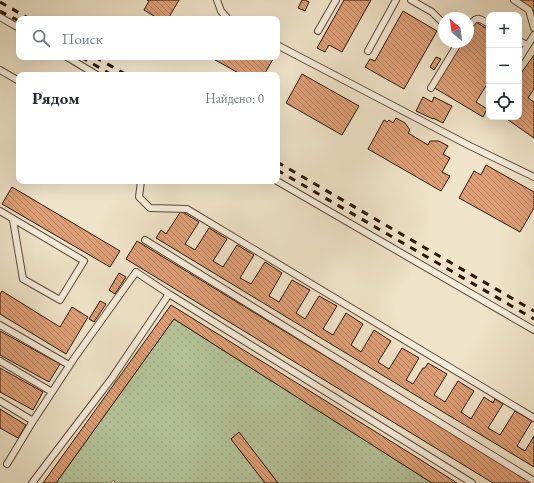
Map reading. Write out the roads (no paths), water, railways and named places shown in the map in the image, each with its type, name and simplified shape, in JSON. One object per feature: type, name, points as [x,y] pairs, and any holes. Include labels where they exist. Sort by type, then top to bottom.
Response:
[{"type":"lane","points":[[217,0],[221,11],[225,16]]},
{"type":"lane","points":[[318,30],[336,0]]},
{"type":"lane","points":[[368,51],[396,0]]},
{"type":"lane","points":[[411,0],[432,12],[438,18]]},
{"type":"lane","points":[[514,0],[529,10],[534,28]]},
{"type":"lane","points":[[0,17],[16,26]]},
{"type":"lane","points":[[474,20],[476,18],[480,18],[486,22]]},
{"type":"lane","points":[[522,54],[534,35]]},
{"type":"lane","points":[[522,42],[527,45]]},
{"type":"lane","points":[[280,47],[463,142],[534,177]]},
{"type":"lane","points":[[432,88],[455,48]]},
{"type":"lane","points":[[72,60],[92,72]]},
{"type":"lane","points":[[0,70],[16,79]]},
{"type":"lane","points":[[280,183],[534,330]]},
{"type":"lane","points":[[141,184],[139,197],[150,208],[187,209],[534,418]]},
{"type":"lane","points":[[0,211],[84,261],[60,300],[23,279],[14,220]]},
{"type":"lane","points":[[145,240],[534,481]]},
{"type":"lane","points":[[7,464],[69,365],[136,272],[472,483]]},
{"type":"lane","points":[[32,483],[112,378],[169,294]]},
{"type":"lane","points":[[0,325],[69,365]]},
{"type":"lane","points":[[0,361],[52,392]]},
{"type":"lane","points":[[0,401],[33,421]]},
{"type":"railway","points":[[0,2],[25,16]]},
{"type":"railway","points":[[0,11],[16,19]]},
{"type":"railway","points":[[86,60],[107,72]]},
{"type":"railway","points":[[100,60],[122,72]]},
{"type":"railway","points":[[280,164],[534,311]]},
{"type":"railway","points":[[280,172],[534,319]]}]
